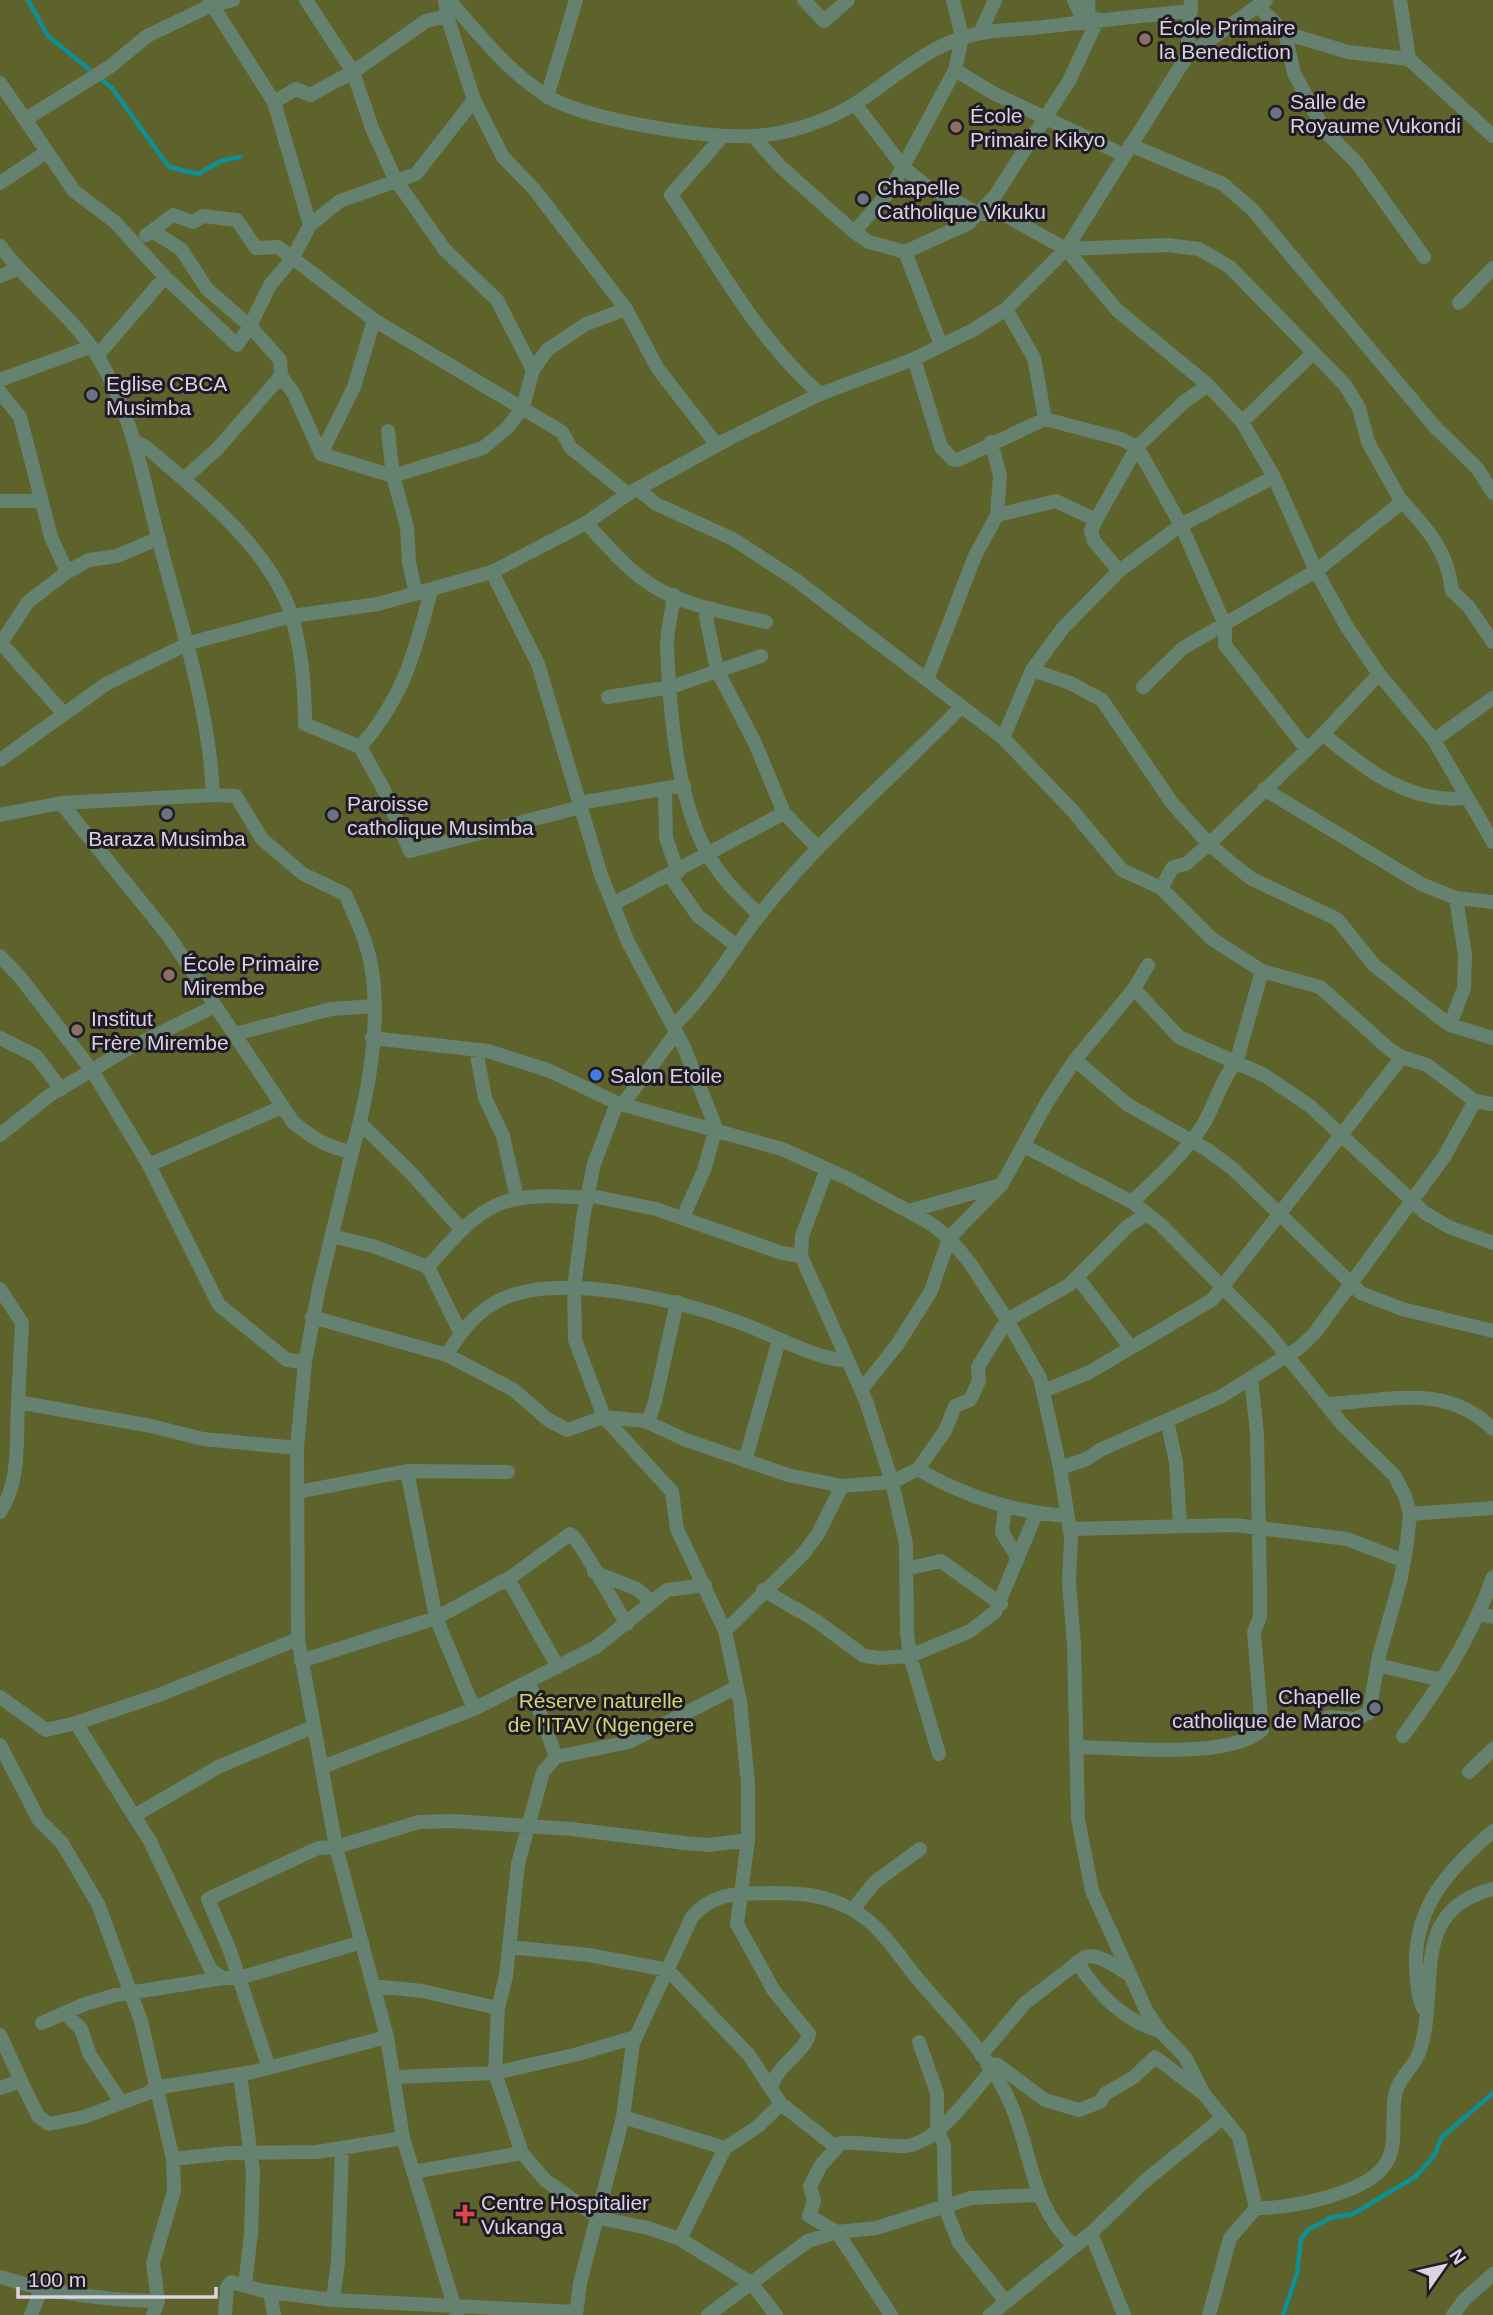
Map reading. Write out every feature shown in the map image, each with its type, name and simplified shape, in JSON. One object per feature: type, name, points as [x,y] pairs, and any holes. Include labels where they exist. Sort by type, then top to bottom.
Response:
[{"type":"street","points":[[26,119],[111,66],[147,36],[211,3],[233,0]]},
{"type":"street","points":[[306,0],[353,72],[372,128],[395,179],[445,250],[497,300],[533,370]]},
{"type":"street","points":[[447,0],[447,16],[474,100],[503,157],[534,189],[625,309],[658,369],[717,445]]},
{"type":"street","points":[[447,0],[487,42],[547,97],[575,109],[621,120],[723,136],[753,136],[784,131],[832,116],[855,104],[905,66],[962,37],[980,33],[1191,5],[1187,56]]},
{"type":"street","points":[[547,97],[576,0]]},
{"type":"street","points":[[804,0],[824,21],[848,0]]},
{"type":"street","points":[[854,232],[890,191],[955,71],[962,37],[953,0]]},
{"type":"street","points":[[980,33],[995,0]]},
{"type":"street","points":[[1074,0],[1090,20]]},
{"type":"street","points":[[753,136],[780,166],[854,232],[869,242],[905,251],[969,223],[979,214],[1048,118],[1069,81],[1090,20],[1088,0]]},
{"type":"street","points":[[1400,0],[1409,59]]},
{"type":"street","points":[[211,3],[274,102],[310,225]]},
{"type":"street","points":[[0,760],[106,684],[189,643],[292,616],[378,604],[492,572],[586,523],[633,492],[717,445],[820,394],[914,359],[973,330],[1006,309],[1066,248],[1187,56],[1262,3],[1284,33],[1294,73],[1324,130],[1357,163],[1424,257]]},
{"type":"street","points":[[274,102],[296,89],[310,95],[353,72],[426,21],[447,16]]},
{"type":"street","points":[[1284,33],[1348,52],[1409,59],[1493,136]]},
{"type":"street","points":[[955,71],[995,94],[1048,118],[1223,184],[1252,209],[1435,427],[1477,468],[1493,494]]},
{"type":"street","points":[[0,84],[26,119],[45,153],[74,191],[115,222],[165,277],[237,345],[250,326],[270,285],[292,259],[310,225],[340,201],[395,179],[416,174],[474,100]]},
{"type":"street","points":[[855,104],[904,168],[925,185],[979,214],[1003,214],[1066,248],[1117,310],[1208,385],[1242,422],[1274,477],[1316,571],[1379,674],[1434,740],[1493,842]]},
{"type":"street","points":[[723,136],[671,195],[744,307],[794,371],[820,394]]},
{"type":"street","points":[[0,183],[45,153]]},
{"type":"street","points":[[135,244],[173,215],[193,222],[202,216],[237,220],[256,248],[278,247],[374,320],[562,432],[571,448],[633,492],[733,539],[796,580],[1003,738],[1072,810],[1122,870],[1161,888],[1212,939],[1262,971],[1320,987],[1402,1058],[1427,1065],[1475,1101],[1493,1104]]},
{"type":"street","points":[[152,231],[181,249],[207,289],[250,326],[280,360],[281,376],[294,394],[321,454],[393,476],[483,448],[508,427],[523,407],[533,370],[547,350],[571,331],[625,309]]},
{"type":"street","points":[[1066,248],[1168,245],[1199,249],[1230,267],[1345,384],[1359,408],[1368,442],[1400,499],[1436,538],[1450,572],[1452,592],[1468,606],[1493,642]]},
{"type":"street","points":[[0,246],[17,269],[94,351],[136,442],[159,538],[189,643],[211,755],[213,795]]},
{"type":"street","points":[[905,251],[941,345]]},
{"type":"street","points":[[1459,303],[1493,268]]},
{"type":"street","points":[[0,276],[17,269]]},
{"type":"street","points":[[0,380],[94,351],[165,277]]},
{"type":"street","points":[[1006,309],[1034,358],[1045,419]]},
{"type":"street","points":[[321,454],[354,387],[374,320]]},
{"type":"street","points":[[1242,422],[1313,352]]},
{"type":"street","points":[[914,359],[942,447],[947,455],[958,460],[991,442],[1045,419],[1122,439],[1137,447],[1181,525],[1225,625],[1225,645],[1307,750]]},
{"type":"street","points":[[184,479],[218,448],[281,376]]},
{"type":"street","points":[[1119,571],[1094,541],[1091,531],[1096,520],[1137,447],[1184,402],[1208,385]]},
{"type":"street","points":[[0,392],[20,417],[51,537],[67,572]]},
{"type":"street","points":[[388,431],[393,476],[407,527],[408,562],[416,594]]},
{"type":"street","points":[[136,442],[146,447],[209,501],[249,545],[277,586],[292,616],[305,678],[305,724],[360,747],[384,790],[410,851],[580,805],[684,785]]},
{"type":"street","points":[[927,680],[975,556],[997,515],[1000,477],[991,442]]},
{"type":"street","points":[[1003,738],[1032,670],[1063,628],[1119,571],[1181,525],[1274,477]]},
{"type":"street","points":[[1143,687],[1183,648],[1316,571],[1397,506],[1400,499]]},
{"type":"street","points":[[0,501],[41,501]]},
{"type":"street","points":[[997,515],[1056,501],[1096,520]]},
{"type":"street","points":[[586,523],[632,572],[655,588],[711,608],[765,622]]},
{"type":"street","points":[[64,714],[1,643],[27,603],[67,572],[89,560],[117,556],[159,538]]},
{"type":"street","points":[[492,572],[538,664],[580,805],[628,942],[675,1029],[716,1128],[708,1160],[683,1217]]},
{"type":"street","points":[[360,747],[396,699],[420,635],[431,591]]},
{"type":"street","points":[[674,596],[667,647],[671,727],[684,785],[698,831],[709,855],[729,884],[760,915]]},
{"type":"street","points":[[711,608],[707,624],[717,670],[755,743],[784,813],[818,848]]},
{"type":"street","points":[[608,696],[671,687],[761,656]]},
{"type":"street","points":[[1032,670],[1070,684],[1102,700],[1172,803],[1209,844],[1252,879],[1337,919],[1374,965],[1450,1025],[1493,1038]]},
{"type":"street","points":[[1161,888],[1173,867],[1186,864],[1209,844],[1323,734],[1379,674]]},
{"type":"street","points":[[1434,740],[1493,698]]},
{"type":"street","points":[[771,2087],[780,2068],[808,2041],[809,2034],[774,1991],[737,1924],[748,1840],[744,1733],[725,1631],[677,1529],[672,1492],[604,1418],[575,1340],[574,1288],[587,1197],[603,1135],[620,1103],[760,915],[818,848],[961,707]]},
{"type":"street","points":[[1323,734],[1361,766],[1406,790],[1443,801],[1466,798]]},
{"type":"street","points":[[665,788],[666,838],[674,874],[698,916],[737,946]]},
{"type":"street","points":[[1264,789],[1421,884],[1456,898],[1493,902]]},
{"type":"street","points":[[0,816],[61,803],[236,796],[262,839],[303,874],[345,894],[371,964],[374,1006],[372,1038],[360,1123],[312,1317],[305,1362],[297,1448],[298,1640],[336,1847],[387,2037],[403,2138],[456,2311]]},
{"type":"street","points":[[61,803],[168,935],[293,1122],[312,1137],[337,1150],[352,1152]]},
{"type":"street","points":[[613,904],[674,874],[784,813]]},
{"type":"street","points":[[1450,1025],[1464,988],[1465,955],[1456,898]]},
{"type":"street","points":[[0,956],[20,977],[93,1072],[149,1165],[219,1305],[287,1360],[305,1362]]},
{"type":"street","points":[[861,1390],[897,1345],[930,1292],[949,1238],[1002,1184],[1075,1059],[1134,989],[1148,965]]},
{"type":"street","points":[[1132,1202],[1192,1140],[1215,1105],[1227,1072],[1236,1063],[1262,971]]},
{"type":"street","points":[[1134,989],[1179,1037],[1236,1063],[1287,1090],[1310,1106],[1410,1201],[1449,1227],[1493,1243]]},
{"type":"street","points":[[0,1135],[61,1089],[124,1051],[215,1006]]},
{"type":"street","points":[[235,1034],[331,1009],[374,1006]]},
{"type":"street","points":[[0,1038],[36,1056],[61,1089]]},
{"type":"street","points":[[372,1038],[476,1050],[529,1063],[620,1103],[716,1128],[782,1149],[909,1211],[949,1238],[984,1283],[1032,1362],[1043,1391],[1060,1468],[1068,1522],[1080,1843],[1098,1908],[1129,1975],[1160,2031],[1185,2057],[1203,2093],[1221,2119],[1239,2137],[1256,2208]]},
{"type":"street","points":[[476,1050],[485,1098],[503,1136],[517,1198]]},
{"type":"street","points":[[1043,1391],[1088,1373],[1202,1306],[1221,1288],[1402,1058]]},
{"type":"street","points":[[1075,1059],[1128,1105],[1192,1140],[1232,1168],[1348,1284],[1382,1303],[1493,1331]]},
{"type":"street","points":[[1060,1468],[1087,1459],[1222,1396],[1288,1356],[1314,1334],[1455,1140],[1475,1101]]},
{"type":"street","points":[[149,1165],[282,1107]]},
{"type":"street","points":[[360,1123],[411,1172],[461,1229]]},
{"type":"street","points":[[1024,1146],[1132,1202],[1147,1214],[1245,1309],[1288,1356],[1342,1424],[1394,1475],[1405,1496],[1410,1514],[1404,1561],[1377,1665],[1369,1713],[1355,1719],[1328,1717]]},
{"type":"street","points":[[827,1169],[802,1236],[801,1256],[861,1390],[892,1482],[906,1544],[906,1633],[910,1656],[939,1754]]},
{"type":"street","points":[[909,1211],[979,1193],[1002,1184]]},
{"type":"street","points":[[428,1267],[476,1215],[525,1195],[587,1197],[683,1217],[782,1253],[801,1256]]},
{"type":"street","points":[[312,1317],[447,1355],[514,1390],[547,1419],[567,1430],[604,1418],[648,1422],[744,1461],[788,1475],[842,1486],[892,1482],[918,1469],[944,1431],[955,1406],[970,1400],[979,1381],[978,1367],[1007,1320],[1049,1299],[1078,1278],[1128,1226],[1147,1214]]},
{"type":"street","points":[[331,1236],[383,1250],[428,1267],[460,1332]]},
{"type":"street","points":[[1078,1278],[1131,1348]]},
{"type":"street","points":[[447,1355],[460,1332],[501,1299],[524,1293],[574,1288],[677,1302],[740,1322],[829,1359],[848,1361]]},
{"type":"street","points":[[0,1289],[22,1323],[14,1478],[9,1498],[0,1512]]},
{"type":"street","points":[[648,1422],[655,1402],[677,1302]]},
{"type":"street","points":[[744,1461],[779,1340]]},
{"type":"street","points":[[1076,1748],[1223,1748],[1251,1739],[1262,1730],[1254,1632],[1260,1617],[1259,1527],[1257,1433],[1251,1379]]},
{"type":"street","points":[[1327,1404],[1436,1399],[1462,1405],[1493,1429]]},
{"type":"street","points":[[18,1402],[151,1426],[203,1439],[297,1448]]},
{"type":"street","points":[[1167,1420],[1176,1462],[1180,1525]]},
{"type":"street","points":[[918,1469],[943,1484],[1005,1507],[1068,1522],[1259,1527],[1347,1539],[1404,1561]]},
{"type":"street","points":[[298,1492],[407,1471],[508,1472]]},
{"type":"street","points":[[407,1471],[436,1618],[474,1709]]},
{"type":"street","points":[[725,1631],[747,1611],[763,1590],[803,1554],[818,1534],[842,1486]]},
{"type":"street","points":[[1005,1507],[1002,1532],[1018,1559]]},
{"type":"street","points":[[1410,1514],[1493,1508]]},
{"type":"street","points":[[763,1590],[816,1620],[864,1656],[910,1656],[970,1631],[988,1619],[1001,1604],[1036,1514]]},
{"type":"street","points":[[301,1661],[436,1618],[508,1579],[570,1534],[580,1543],[594,1572],[627,1624]]},
{"type":"street","points":[[906,1569],[941,1561],[1001,1604]]},
{"type":"street","points":[[594,1572],[637,1589],[651,1601]]},
{"type":"street","points":[[1403,1735],[1486,1616],[1493,1577]]},
{"type":"street","points":[[508,1579],[558,1667]]},
{"type":"street","points":[[322,1767],[474,1709],[596,1647],[667,1590],[705,1585]]},
{"type":"street","points":[[0,1697],[46,1730],[76,1723],[159,1695],[298,1640]]},
{"type":"street","points":[[1377,1665],[1442,1680]]},
{"type":"street","points":[[529,1682],[556,1757]]},
{"type":"street","points":[[737,1687],[629,1742],[556,1757],[537,1784],[518,1864],[509,1947],[498,2008],[495,2073],[522,2153],[545,2180],[598,2218],[648,2228],[680,2239],[751,2284],[776,2315]]},
{"type":"street","points":[[76,1723],[150,1841],[200,1951],[211,1970],[223,1978]]},
{"type":"street","points":[[134,1816],[218,1767],[313,1727]]},
{"type":"street","points":[[0,1745],[39,1820],[62,1843],[98,1904],[141,2021],[154,2088],[173,2159],[174,2191],[153,2263],[155,2308],[41,2290],[0,2277]]},
{"type":"street","points":[[1469,1772],[1493,1749]]},
{"type":"street","points":[[269,2068],[239,1978],[208,1899],[318,1848],[336,1847],[419,1822],[571,1829],[709,1845],[748,1840]]},
{"type":"street","points":[[1425,2012],[1417,1991],[1418,1930],[1427,1907],[1447,1874],[1493,1831]]},
{"type":"street","points":[[853,1909],[874,1882],[920,1849]]},
{"type":"street","points":[[1209,2315],[1230,2238],[1256,2208],[1290,2207],[1312,2202],[1364,2182],[1382,2169],[1391,2151],[1396,2093],[1420,2050],[1433,1942],[1443,1922],[1464,1899],[1493,1889]]},
{"type":"street","points":[[225,2315],[229,2284],[333,2300],[353,2308],[576,2314],[580,2283],[623,2117],[635,2037],[692,1917],[701,1907],[717,1897],[742,1892],[810,1893],[853,1909],[900,1956],[987,2063],[1004,2091],[1018,2124],[1037,2195],[1057,2230],[1073,2245]]},
{"type":"street","points":[[42,2022],[85,2004],[153,1987],[239,1978],[362,1942]]},
{"type":"street","points":[[509,1947],[589,1955],[668,1970],[740,2045],[781,2105],[836,2147]]},
{"type":"street","points":[[891,2315],[837,2232],[809,2216],[814,2201],[810,2186],[836,2147],[841,2143],[854,2142],[910,2146],[937,2129],[961,2108],[1025,2003],[1077,1962],[1091,1955],[1129,1975]]},
{"type":"street","points":[[1077,1962],[1107,2001],[1148,2028],[1160,2031]]},
{"type":"street","points":[[373,1986],[422,1991],[498,2008]]},
{"type":"street","points":[[65,2012],[80,2029],[90,2054],[121,2102]]},
{"type":"street","points":[[0,2035],[38,2116],[49,2124],[85,2117],[148,2093],[154,2088],[269,2068],[387,2037]]},
{"type":"street","points":[[395,2077],[495,2073],[578,2054],[635,2037]]},
{"type":"street","points":[[919,2042],[937,2093],[937,2129],[944,2145],[944,2207],[959,2243],[1006,2302]]},
{"type":"street","points":[[987,2063],[998,2065],[1045,2100],[1079,2110],[1100,2102],[1105,2094],[1134,2077],[1155,2057],[1203,2093]]},
{"type":"street","points":[[240,2074],[252,2152],[251,2234],[245,2285]]},
{"type":"street","points":[[0,2088],[21,2081]]},
{"type":"street","points":[[680,2239],[725,2148],[757,2127],[781,2105]]},
{"type":"street","points":[[623,2117],[725,2148]]},
{"type":"street","points":[[990,2315],[1091,2233],[1145,2181],[1221,2119]]},
{"type":"street","points":[[173,2159],[252,2152],[342,2149],[403,2138]]},
{"type":"street","points":[[333,2300],[338,2262],[342,2149]]},
{"type":"street","points":[[413,2172],[522,2153]]},
{"type":"street","points":[[708,2315],[807,2242],[837,2232],[876,2228],[971,2198],[1037,2195]]},
{"type":"street","points":[[1091,2233],[1124,2315]]},
{"type":"street","points":[[1453,2315],[1464,2300],[1493,2274]]},
{"type":"street","points":[[31,2315],[41,2290]]},
{"type":"street","points":[[270,2292],[274,2315]]},
{"type":"green space","name":"Réserve naturelle de l'ITAV (Ngengere","points":[[0,0],[1493,0],[1493,2315],[0,2315]]},
{"type":"waterway","points":[[28,0],[48,36],[112,88],[169,167],[198,174],[221,161],[240,157]]},
{"type":"waterway","points":[[1283,2315],[1297,2274],[1301,2239],[1308,2230],[1330,2218],[1353,2214],[1415,2177],[1434,2156],[1442,2137],[1493,2093]]},
{"type":"place","name":"École Primaire la Benediction","points":[[1145,39]]},
{"type":"place","name":"Salle de Royaume Vukondi","points":[[1276,113]]},
{"type":"place","name":"École Primaire Kikyo","points":[[956,127]]},
{"type":"place","name":"Chapelle Catholique Vikuku","points":[[863,199]]},
{"type":"place","name":"Eglise CBCA Musimba","points":[[92,395]]},
{"type":"place","name":"Baraza Musimba","points":[[167,814]]},
{"type":"place","name":"Paroisse catholique Musimba","points":[[333,815]]},
{"type":"place","name":"École Primaire Mirembe","points":[[169,975]]},
{"type":"place","name":"Institut Frère Mirembe","points":[[77,1030]]},
{"type":"place","name":"Salon Etoile","points":[[596,1075]]},
{"type":"place","name":"Chapelle catholique de Maroc","points":[[1375,1708]]},
{"type":"place","name":"Centre Hospitalier Vukanga","points":[[465,2214]]}]
